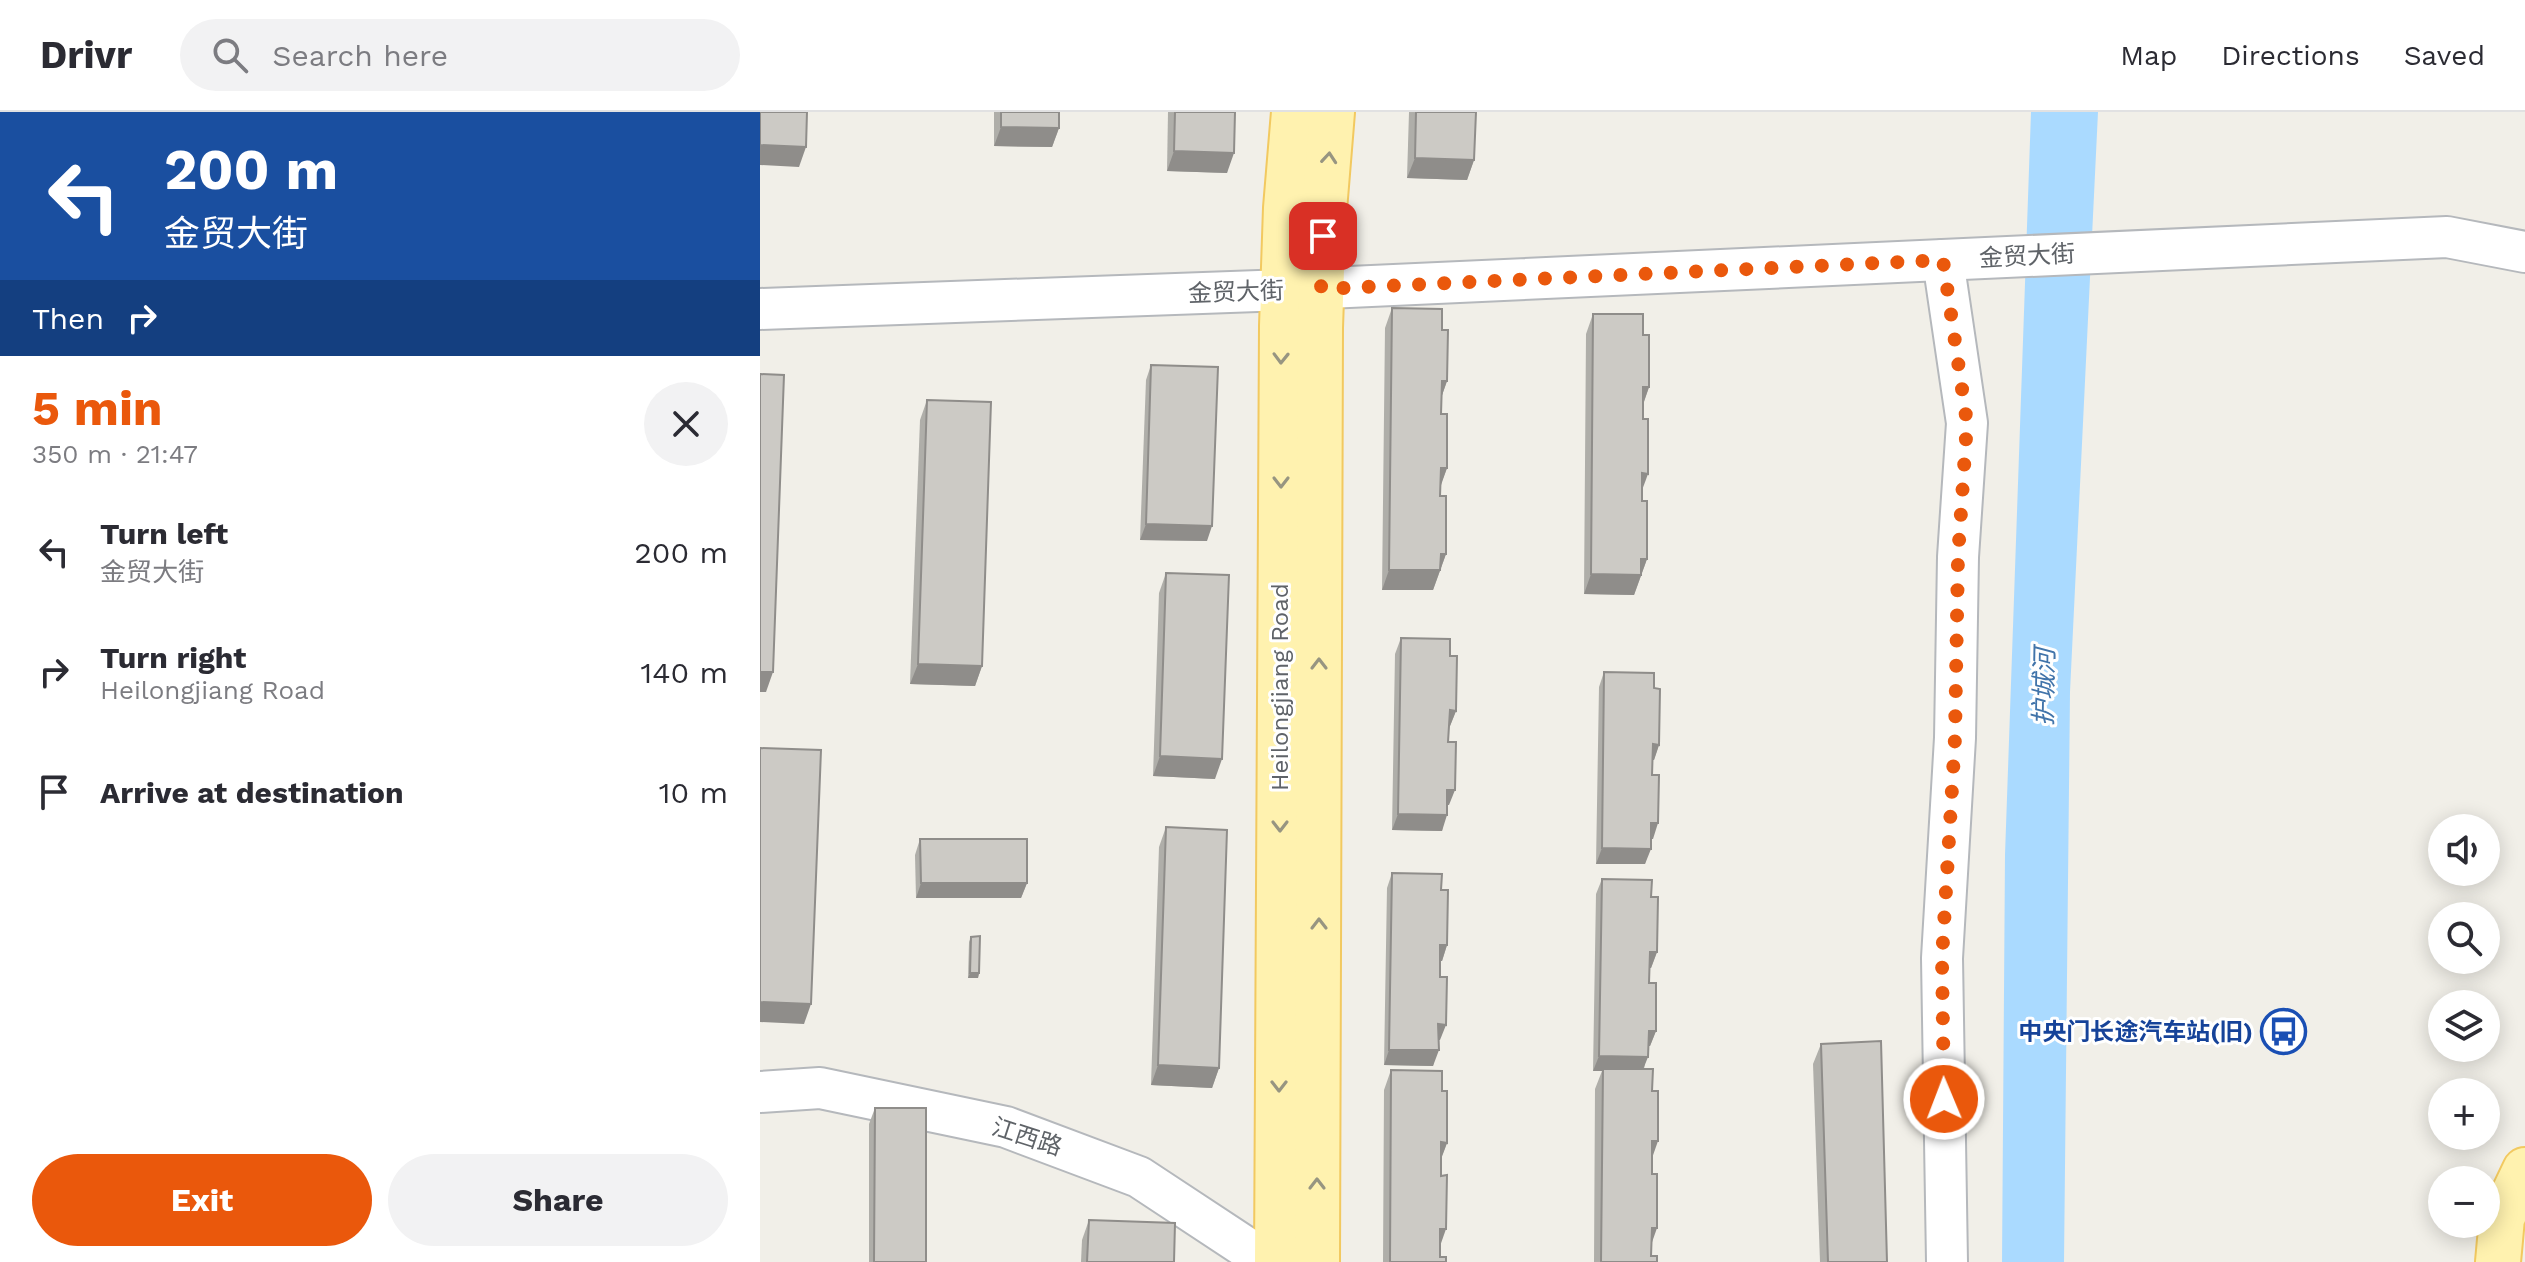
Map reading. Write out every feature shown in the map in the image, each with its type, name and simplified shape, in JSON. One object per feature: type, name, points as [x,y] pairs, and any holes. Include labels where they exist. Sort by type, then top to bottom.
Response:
[{"type":"main road","name":"Heilongjiang Road","points":[[1294,112],[1302,290],[1317,1262]]},
{"type":"main road","name":"Heilongjiang Road","points":[[1277,1262],[1302,290],[1332,112]]},
{"type":"main road","points":[[2498,1262],[2502,1218],[2525,1170]]},
{"type":"street","name":"金贸大街","points":[[760,309],[1302,290],[2447,237],[2525,252]]},
{"type":"street","points":[[1943,260],[1967,423],[1958,557],[1955,738],[1942,958],[1947,1262]]},
{"type":"street","name":"江西路","points":[[760,1092],[820,1088],[1006,1127],[1139,1177],[1268,1262]]},
{"type":"water","name":"护城河","points":[[2031,112],[2098,112],[2070,692],[2064,1262],[2002,1262],[2005,855]]},
{"type":"building","points":[[760,112],[807,112],[806,147],[760,145]]},
{"type":"building","points":[[1001,112],[1059,112],[1059,128],[1001,127]]},
{"type":"building","points":[[1175,112],[1235,112],[1234,153],[1174,151]]},
{"type":"building","points":[[1416,112],[1476,112],[1474,160],[1415,158]]},
{"type":"building","points":[[1392,308],[1442,309],[1442,330],[1448,330],[1447,381],[1442,381],[1441,414],[1447,414],[1447,468],[1441,468],[1440,496],[1446,496],[1446,554],[1441,554],[1440,570],[1389,570]]},
{"type":"building","points":[[1593,314],[1643,314],[1643,335],[1649,335],[1649,387],[1643,387],[1643,419],[1648,419],[1648,474],[1642,473],[1642,501],[1647,501],[1647,559],[1641,559],[1641,575],[1591,574]]},
{"type":"building","points":[[1151,365],[1218,367],[1212,526],[1146,524]]},
{"type":"building","points":[[760,374],[784,375],[773,672],[760,672]]},
{"type":"building","points":[[927,400],[991,402],[982,666],[918,664]]},
{"type":"building","points":[[1166,573],[1229,575],[1222,759],[1160,756]]},
{"type":"building","points":[[1401,638],[1450,639],[1450,656],[1457,656],[1456,711],[1450,710],[1448,742],[1456,742],[1455,790],[1447,790],[1447,815],[1398,814]]},
{"type":"building","points":[[1604,672],[1654,673],[1654,688],[1660,689],[1659,745],[1653,744],[1652,775],[1659,775],[1658,823],[1651,823],[1651,849],[1602,848]]},
{"type":"building","points":[[760,748],[821,750],[811,1004],[760,1002]]},
{"type":"building","points":[[1166,827],[1227,830],[1219,1068],[1158,1065]]},
{"type":"building","points":[[920,839],[1027,839],[1027,883],[921,883]]},
{"type":"building","points":[[1392,873],[1442,874],[1441,890],[1448,890],[1447,945],[1440,945],[1440,977],[1447,977],[1446,1025],[1438,1024],[1439,1050],[1389,1050]]},
{"type":"building","points":[[1602,879],[1652,880],[1651,897],[1658,897],[1657,952],[1650,952],[1649,983],[1656,983],[1656,1031],[1649,1031],[1648,1057],[1599,1056]]},
{"type":"building","points":[[980,936],[979,973],[970,973],[971,937]]},
{"type":"building","points":[[1881,1041],[1887,1262],[1828,1262],[1821,1044]]},
{"type":"building","points":[[1603,1069],[1653,1069],[1652,1091],[1658,1091],[1658,1141],[1652,1141],[1652,1174],[1657,1174],[1657,1228],[1652,1228],[1651,1256],[1657,1256],[1657,1262],[1601,1262]]},
{"type":"building","points":[[1391,1070],[1442,1071],[1442,1091],[1447,1091],[1447,1143],[1441,1142],[1441,1176],[1447,1175],[1446,1229],[1440,1229],[1440,1257],[1446,1257],[1446,1262],[1390,1262]]},
{"type":"building","points":[[875,1108],[926,1108],[926,1262],[874,1262]]},
{"type":"building","points":[[1089,1220],[1175,1223],[1174,1262],[1087,1262]]},
{"type":"place","name":"中央门长途汽车站(旧)","points":[[2284,1032]]},
{"type":"route","points":[[1323,236],[1321,289],[1943,260],[1967,423],[1958,557],[1955,738],[1942,958],[1944,1099]]}]
